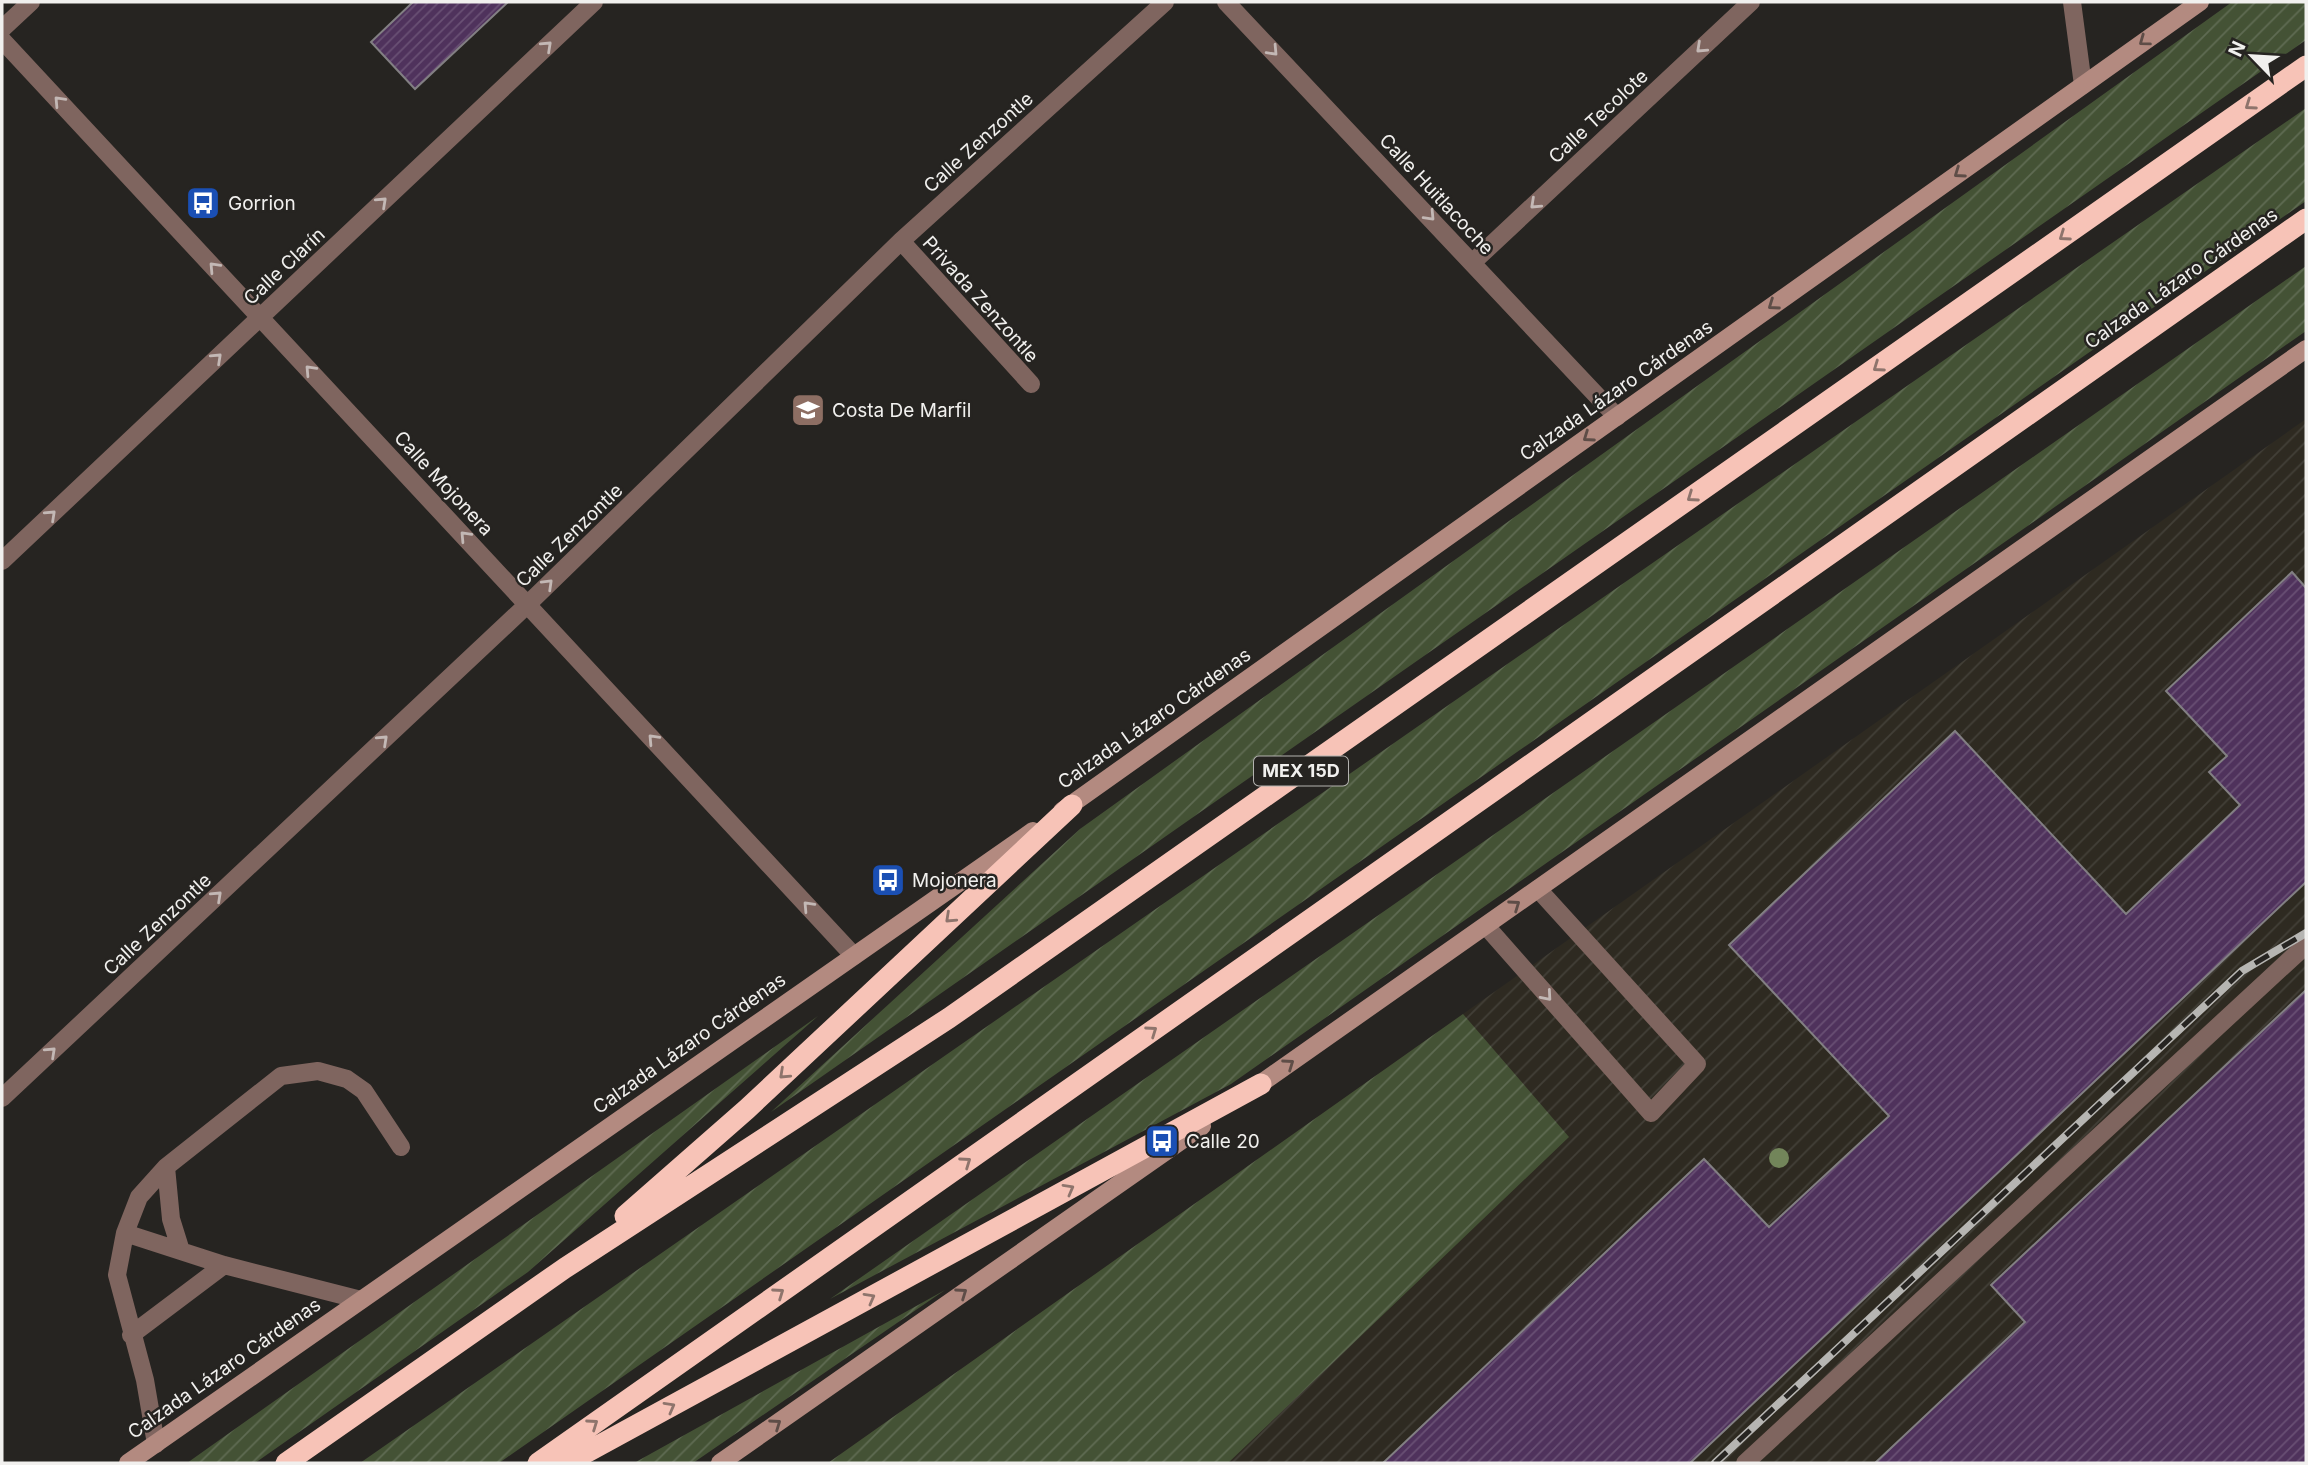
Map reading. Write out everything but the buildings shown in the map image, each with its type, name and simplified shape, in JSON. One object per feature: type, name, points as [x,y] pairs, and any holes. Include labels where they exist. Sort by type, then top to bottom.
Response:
[{"type":"highway","name":"MEX 15D","points":[[286,1463],[565,1268],[949,1018],[2306,66]]},
{"type":"highway","name":"Calzada Lázaro Cárdenas","points":[[538,1463],[2306,219]]},
{"type":"highway","points":[[565,1268],[747,1109],[1072,805]]},
{"type":"highway","points":[[567,1463],[1262,1084]]},
{"type":"main road","name":"Calzada Lázaro Cárdenas","points":[[128,1463],[1072,805],[2083,85],[2189,5]]},
{"type":"main road","points":[[720,1463],[2306,349]]},
{"type":"street","points":[[2,29],[30,2]]},
{"type":"street","name":"Calle Clarín","points":[[2,561],[594,2]]},
{"type":"street","name":"Calle Zenzontle","points":[[2,1098],[528,604],[901,241],[1165,2]]},
{"type":"street","name":"Calle Huitlacoche","points":[[1226,2],[1617,417]]},
{"type":"street","name":"Calle Tecolote","points":[[1473,262],[1751,2]]},
{"type":"street","points":[[2072,2],[2083,85]]},
{"type":"street","name":"Calle Mojonera","points":[[2,40],[854,956]]},
{"type":"street","name":"Privada Zenzontle","points":[[901,241],[1031,384]]},
{"type":"street","points":[[1486,926],[1651,1112],[1697,1064],[1538,889]]},
{"type":"street","points":[[1745,1463],[2306,945]]},
{"type":"street","points":[[156,1444],[145,1380],[117,1275],[125,1233],[139,1197],[166,1167],[281,1076],[318,1070],[347,1079],[364,1091],[401,1147]]},
{"type":"street","points":[[166,1167],[171,1219],[181,1251]]},
{"type":"street","points":[[125,1233],[224,1265],[361,1300]]},
{"type":"street","points":[[131,1335],[224,1265]]},
{"type":"shaded area","points":[[2306,419],[2306,1463],[828,1463],[1463,1014]]},
{"type":"green space","points":[[2232,2],[2306,2],[2306,40],[771,1112],[1080,829]]},
{"type":"green space","points":[[2306,108],[2306,201],[499,1463],[360,1463]]},
{"type":"green space","points":[[2306,266],[2306,331],[1231,1084],[830,1299]]},
{"type":"green space","points":[[1463,1014],[1569,1137],[1228,1463],[828,1463]]},
{"type":"green space","points":[[818,1016],[528,1272],[255,1463],[187,1463]]},
{"type":"green space","points":[[945,1290],[693,1463],[634,1463]]},
{"type":"railway","points":[[1715,1463],[2242,971],[2306,933]]},
{"type":"place","name":"Gorrion","points":[[203,203]]},
{"type":"place","name":"Costa De Marfil","points":[[808,410]]},
{"type":"place","name":"Mojonera","points":[[888,880]]},
{"type":"place","name":"Calle 20","points":[[1162,1141]]}]
